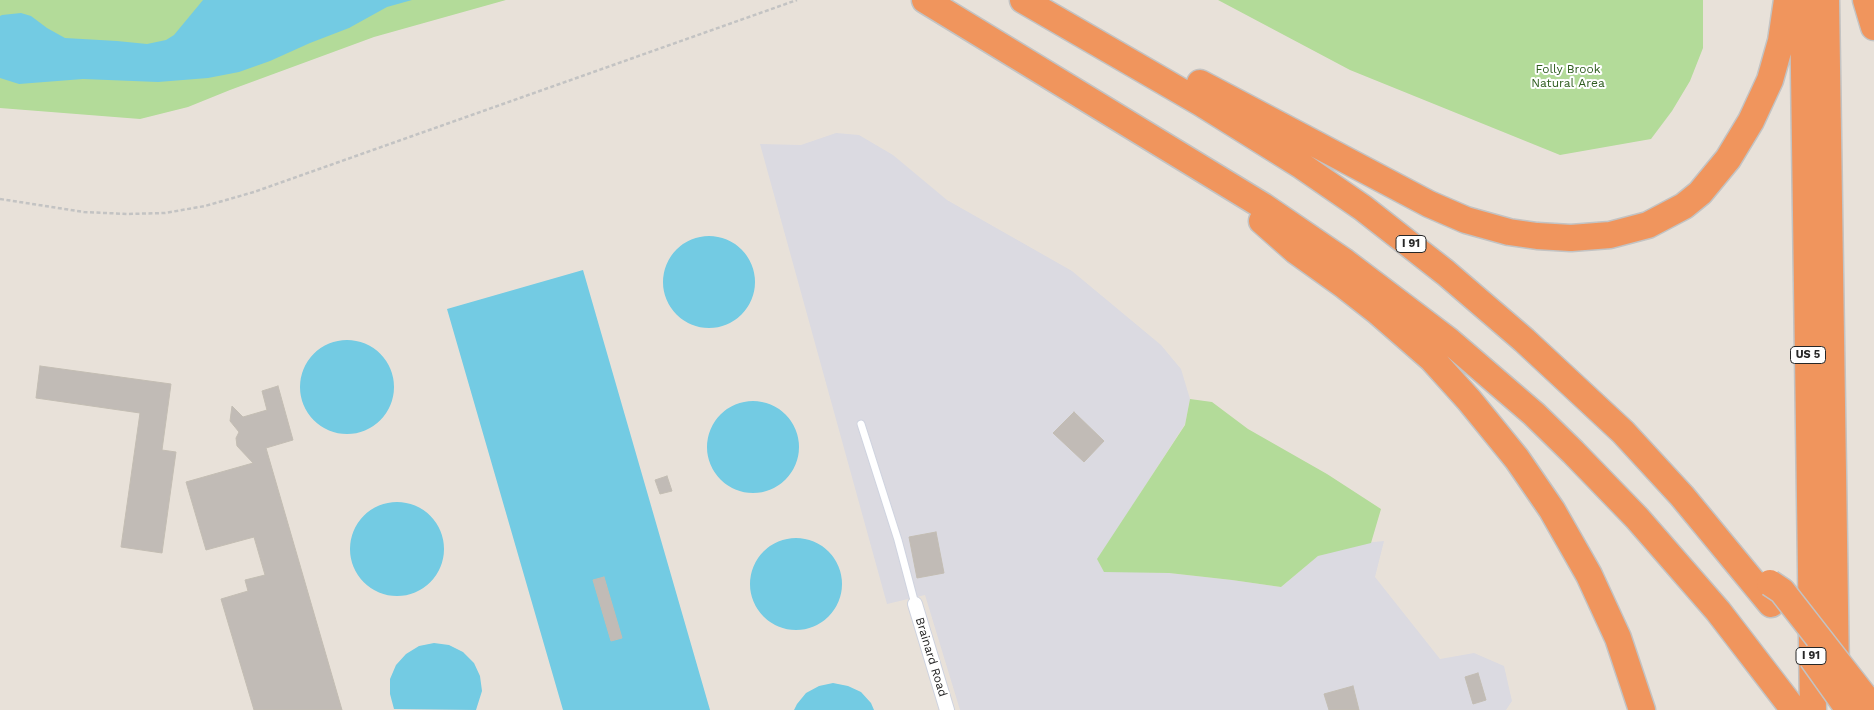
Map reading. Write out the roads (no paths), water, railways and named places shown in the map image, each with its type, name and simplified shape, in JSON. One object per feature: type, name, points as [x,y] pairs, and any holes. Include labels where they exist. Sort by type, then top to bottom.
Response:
[{"type":"highway","points":[[925,0],[1282,218],[1357,270],[1448,340],[1513,395],[1573,452],[1653,535],[1712,603],[1794,710]]},
{"type":"highway","name":"I 91","points":[[1023,0],[1231,122],[1302,166],[1363,208],[1446,273],[1524,340],[1612,422],[1676,489],[1739,564],[1770,594],[1849,710]]},
{"type":"highway","points":[[1090,39],[1178,72],[1421,200],[1466,220],[1490,228],[1528,235],[1571,238],[1594,237],[1629,231],[1662,219],[1691,200],[1719,171],[1751,121],[1770,80],[1781,41],[1787,0]]},
{"type":"highway","name":"US 5","points":[[1803,0],[1814,710]]},
{"type":"highway","name":"US 5","points":[[1826,0],[1837,710]]},
{"type":"highway","points":[[1866,0],[1874,27]]},
{"type":"highway","points":[[1203,169],[1296,251],[1345,286],[1403,332],[1449,376],[1494,430],[1536,486],[1562,527],[1588,575],[1618,638],[1642,710]]},
{"type":"highway","points":[[1770,594],[1782,591],[1874,709]]},
{"type":"street","name":"Brainard Road","points":[[915,604],[947,710]]},
{"type":"lane","points":[[861,424],[898,540],[915,604]]},
{"type":"water","points":[[203,0],[412,0],[387,7],[349,28],[270,61],[239,72],[208,78],[158,82],[83,79],[19,84],[0,78],[0,16],[2,15],[21,13],[31,16],[65,38],[147,44],[166,40],[174,35]]},
{"type":"water","points":[[709,236],[727,240],[741,250],[751,264],[755,282],[751,300],[741,314],[727,324],[709,328],[691,324],[677,314],[667,300],[663,282],[667,264],[677,250],[691,240]]},
{"type":"water","points":[[583,270],[710,710],[563,710],[447,309]]},
{"type":"water","points":[[347,340],[365,343],[380,354],[391,369],[394,387],[391,405],[380,420],[365,431],[347,434],[329,431],[314,420],[303,405],[300,387],[303,369],[314,354],[329,343]]},
{"type":"water","points":[[753,401],[771,405],[785,415],[795,429],[799,447],[795,465],[785,479],[771,489],[753,493],[735,489],[721,479],[711,465],[707,447],[711,429],[721,415],[735,405]]},
{"type":"water","points":[[397,502],[415,506],[430,516],[440,531],[444,549],[440,567],[430,582],[415,592],[397,596],[379,592],[364,582],[354,567],[350,549],[354,531],[364,516],[379,506]]},
{"type":"water","points":[[796,538],[814,542],[828,552],[838,566],[842,584],[838,602],[828,616],[814,626],[796,630],[778,626],[764,616],[754,602],[750,584],[754,566],[764,552],[778,542]]},
{"type":"water","points":[[434,643],[449,645],[463,652],[474,663],[480,676],[482,691],[476,710],[394,709],[390,694],[390,679],[396,665],[406,654],[419,646]]},
{"type":"water","points":[[833,683],[848,686],[861,692],[871,703],[874,710],[794,710],[806,693],[819,686]]},
{"type":"park label","name":"Folly Brook Natural Area","points":[[1568,76]]}]
